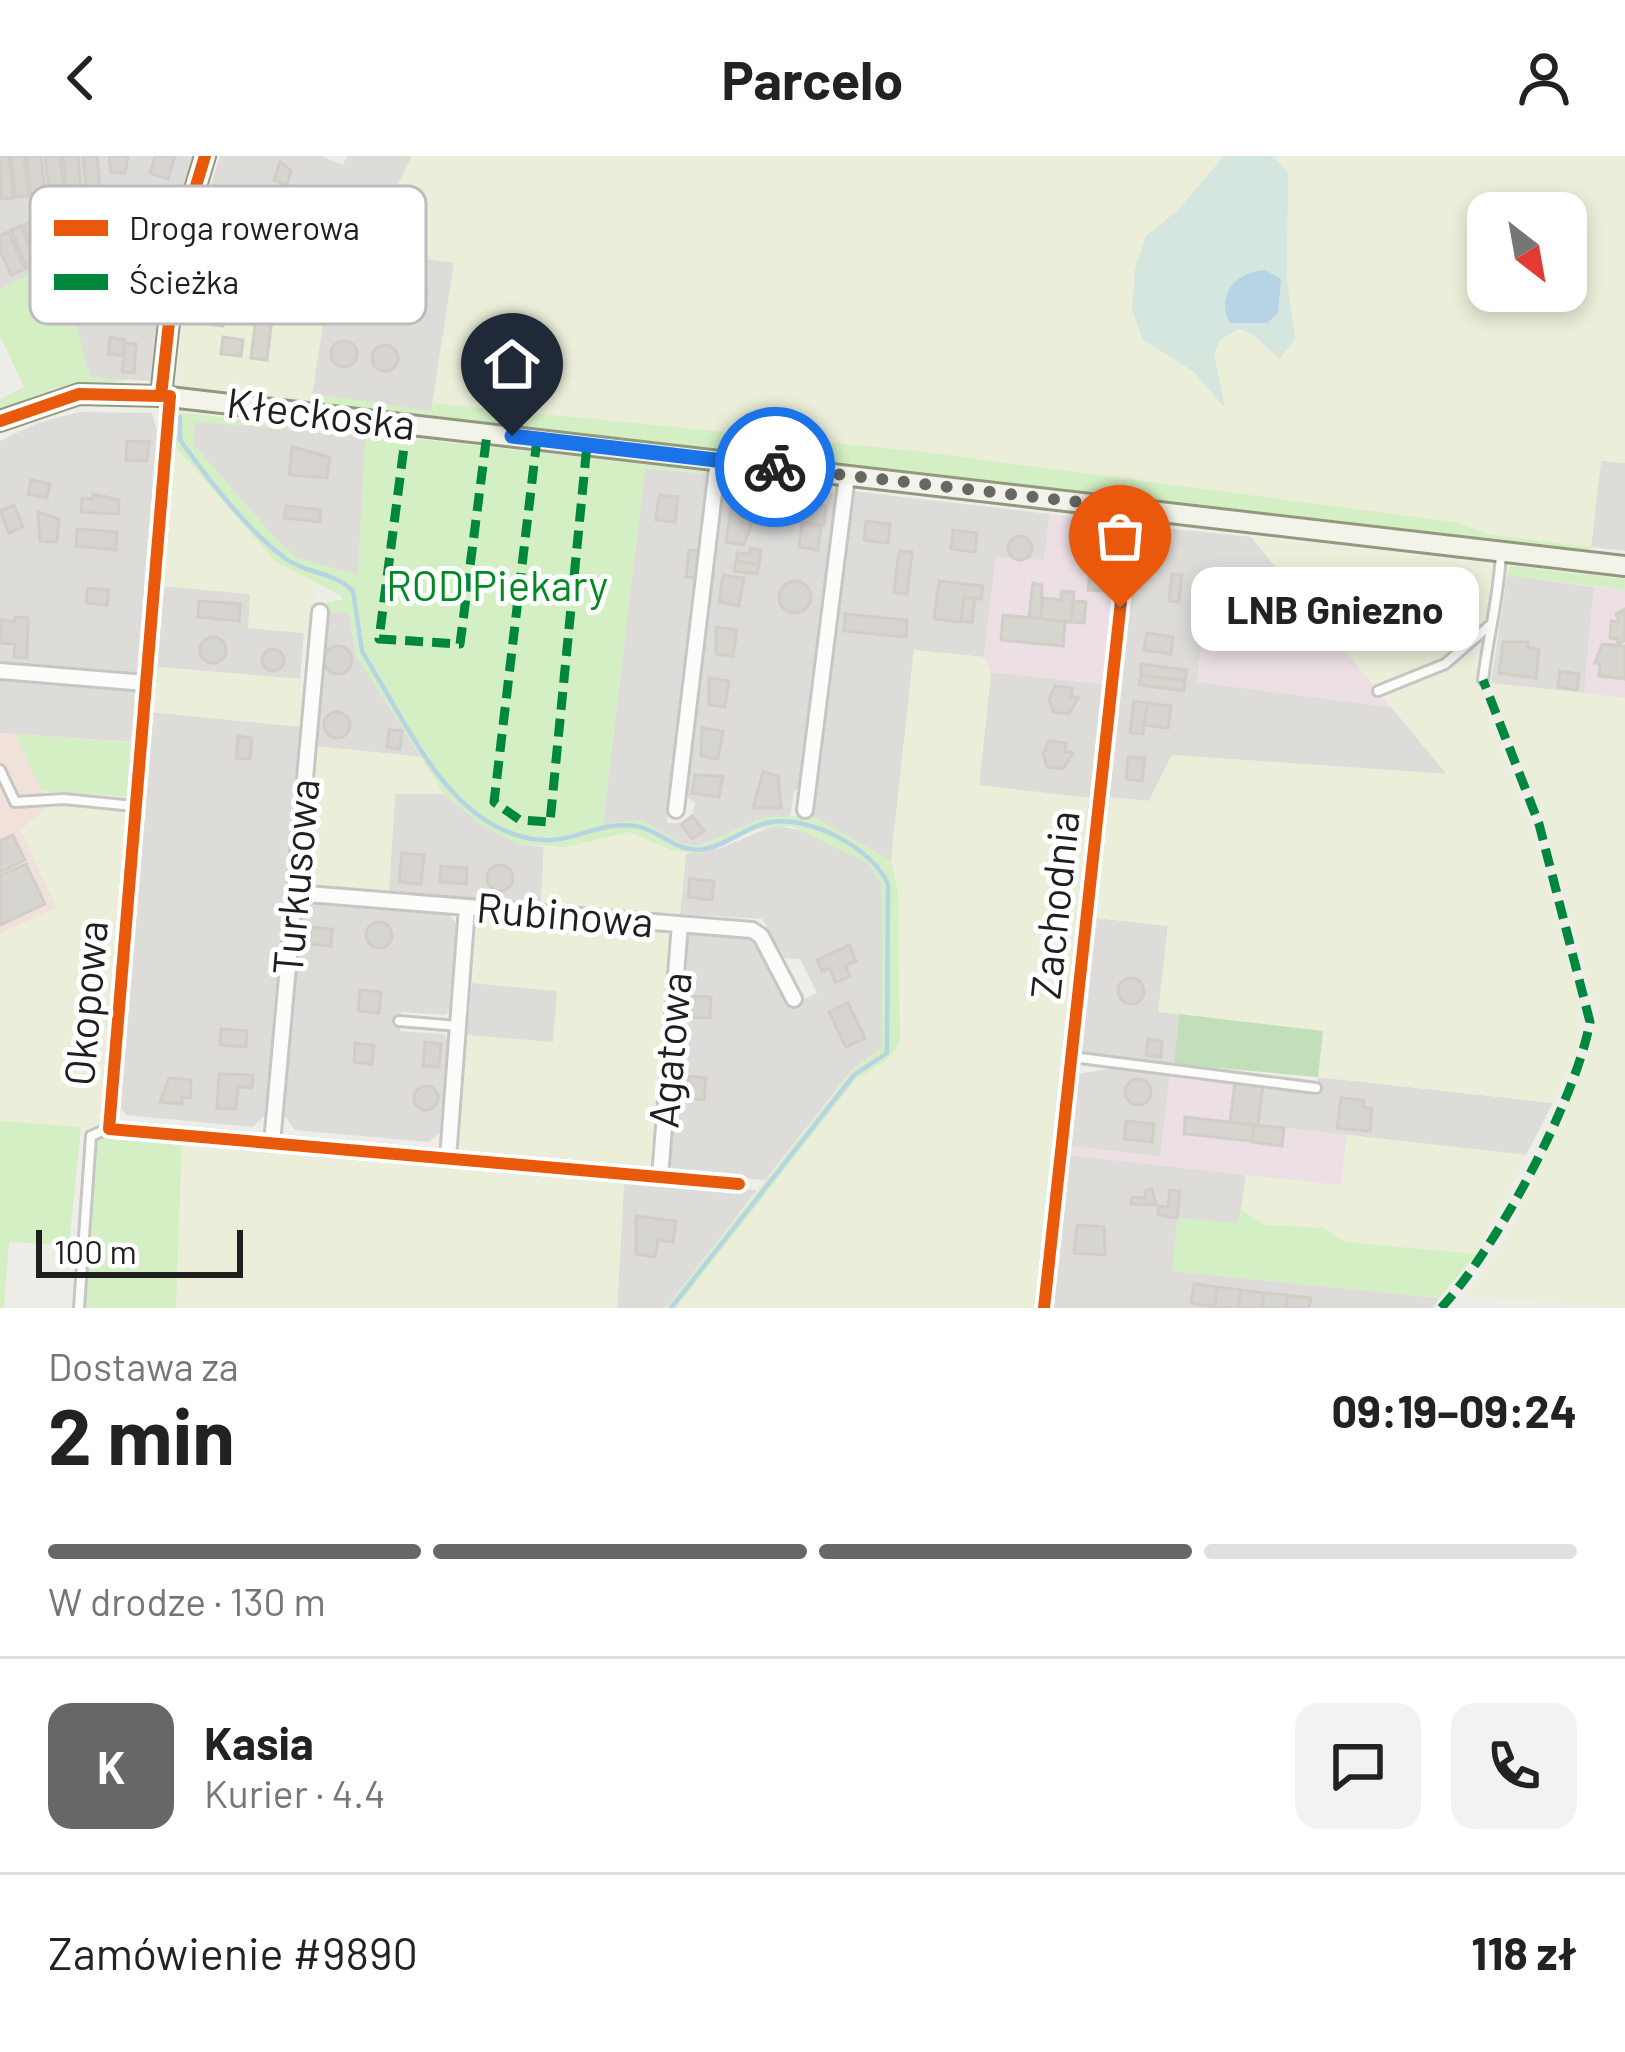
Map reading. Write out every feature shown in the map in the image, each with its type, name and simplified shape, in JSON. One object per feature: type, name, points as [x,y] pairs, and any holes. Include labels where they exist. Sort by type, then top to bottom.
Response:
[{"type":"main road","points":[[197,186],[206,156]]},
{"type":"main road","points":[[166,396],[171,324]]},
{"type":"main road","name":"Kłeckoska","points":[[0,421],[79,394],[166,396],[1625,566]]},
{"type":"street","name":"Okopowa","points":[[166,396],[109,1129],[739,1184]]},
{"type":"street","points":[[676,810],[718,460]]},
{"type":"street","points":[[805,811],[848,476]]},
{"type":"street","name":"Zachodnia","points":[[1044,1308],[1131,508]]},
{"type":"street","name":"Turkusowa","points":[[272,1143],[320,612]]},
{"type":"street","points":[[0,671],[146,683]]},
{"type":"street","name":"Rubinowa","points":[[295,893],[752,930],[761,936],[794,999]]},
{"type":"street","points":[[448,1158],[467,907]]},
{"type":"street","name":"Agatowa","points":[[660,1177],[680,924]]},
{"type":"lane","points":[[1483,680],[1489,626],[1499,603],[1502,552]]},
{"type":"lane","points":[[1378,691],[1445,664],[1489,626]]},
{"type":"lane","points":[[0,770],[15,802],[64,799],[136,806]]},
{"type":"lane","points":[[400,1022],[458,1026]]},
{"type":"lane","name":"Zachodnia","points":[[1072,1058],[1316,1088]]},
{"type":"lane","name":"Okopowa","points":[[79,1308],[91,1136],[109,1129]]},
{"type":"shaded area","points":[[0,156],[193,156],[184,186],[30,186],[30,274],[0,289]]},
{"type":"shaded area","points":[[220,156],[321,156],[343,165],[347,156],[412,156],[397,186],[210,186]]},
{"type":"shaded area","points":[[1224,156],[1273,156],[1288,172],[1287,281],[1295,340],[1279,359],[1253,334],[1239,329],[1221,339],[1214,353],[1225,408],[1194,372],[1142,339],[1132,308],[1135,270],[1146,236],[1177,211]]},
{"type":"shaded area","points":[[426,259],[454,263],[431,412],[312,394],[322,324],[426,324]]},
{"type":"shaded area","points":[[75,324],[158,324],[153,381],[90,378]]},
{"type":"shaded area","points":[[80,412],[152,413],[160,441],[138,675],[0,665],[0,441],[38,423]]},
{"type":"shaded area","points":[[195,421],[366,436],[358,576],[298,558],[281,545],[193,444]]},
{"type":"shaded area","points":[[1601,460],[1625,463],[1625,551],[1591,547]]},
{"type":"shaded area","points":[[645,468],[708,474],[667,823],[681,823],[692,816],[695,803],[683,794],[725,476],[829,489],[837,496],[802,785],[794,792],[790,817],[766,817],[699,846],[682,844],[641,820],[603,824]]},
{"type":"shaded area","points":[[852,491],[1050,514],[1044,561],[996,557],[984,657],[914,650],[891,861],[812,816]]},
{"type":"shaded area","points":[[1050,514],[1119,523],[1102,684],[991,672],[984,657],[996,557],[1044,560]]},
{"type":"shaded area","points":[[1136,525],[1251,537],[1323,624],[1205,617],[1197,682],[1391,707],[1447,774],[1172,755],[1149,801],[1108,797]]},
{"type":"shaded area","points":[[1507,575],[1594,587],[1584,693],[1491,683]]},
{"type":"shaded area","points":[[164,586],[251,594],[248,628],[304,633],[300,679],[157,667]]},
{"type":"shaded area","points":[[1594,587],[1625,590],[1625,698],[1584,693]]},
{"type":"shaded area","points":[[326,611],[349,613],[356,655],[422,757],[314,746]]},
{"type":"shaded area","points":[[1205,617],[1323,624],[1391,707],[1197,682]]},
{"type":"shaded area","points":[[991,672],[1102,684],[1090,798],[979,786]]},
{"type":"shaded area","points":[[0,677],[136,688],[132,742],[0,733]]},
{"type":"shaded area","points":[[151,712],[302,727],[266,1114],[253,1127],[126,1115],[117,1103]]},
{"type":"shaded area","points":[[0,733],[15,734],[49,806],[21,830],[57,908],[0,934]]},
{"type":"shaded area","points":[[395,794],[444,794],[518,844],[544,847],[541,905],[389,891]]},
{"type":"shaded area","points":[[773,826],[809,831],[868,863],[877,873],[882,884],[882,1048],[852,1070],[765,1180],[675,1172],[669,1163],[687,938],[694,931],[742,935],[758,947],[788,1007],[817,993],[800,959],[784,958],[762,919],[680,914],[686,854],[721,848]]},
{"type":"shaded area","points":[[314,902],[449,915],[459,926],[451,1010],[445,1015],[401,1012],[400,1031],[443,1034],[449,1042],[442,1131],[429,1142],[295,1130],[284,1115],[302,910]]},
{"type":"shaded area","points":[[1097,918],[1168,926],[1159,1011],[1179,1014],[1174,1064],[1082,1054]]},
{"type":"shaded area","points":[[472,983],[558,991],[553,1043],[467,1035]]},
{"type":"shaded area","points":[[1115,1068],[1170,1074],[1160,1157],[1070,1146],[1077,1074]]},
{"type":"shaded area","points":[[1170,1074],[1263,1085],[1259,1125],[1347,1135],[1342,1186],[1069,1155],[1070,1146],[1160,1156]]},
{"type":"shaded area","points":[[1318,1077],[1553,1103],[1526,1155],[1258,1125],[1263,1085],[1316,1093]]},
{"type":"shaded area","points":[[1069,1155],[1246,1175],[1239,1223],[1173,1271],[1439,1298],[1433,1308],[1053,1308]]},
{"type":"shaded area","points":[[624,1183],[757,1190],[666,1308],[617,1308]]},
{"type":"green space","points":[[412,156],[1625,156],[1625,463],[1601,461],[1591,547],[1492,535],[1454,522],[915,451],[433,403],[454,263],[426,259],[426,186],[397,186]]},
{"type":"green space","points":[[30,273],[30,324],[76,324],[90,377],[133,380],[54,388],[0,411],[0,399],[24,387],[0,336],[0,289]]},
{"type":"green space","points":[[181,324],[323,324],[311,402],[185,386],[178,375]]},
{"type":"green space","points":[[323,395],[431,411],[433,403],[915,451],[1454,522],[1492,535],[1591,547],[1591,553],[323,405]]},
{"type":"green space","name":"ROD Piekary","points":[[177,412],[711,472],[681,698],[708,474],[645,468],[603,823],[642,820],[682,844],[699,846],[766,817],[812,816],[891,861],[898,892],[900,1044],[884,1062],[855,1080],[676,1308],[666,1308],[853,1070],[882,1048],[882,885],[868,863],[791,826],[758,829],[699,854],[674,851],[629,832],[565,847],[518,844],[481,825],[444,794],[356,655],[349,613],[326,611],[327,602],[342,600],[341,596],[275,561],[175,446]],"holes":[[[195,422],[365,436],[358,575],[298,558],[281,545],[193,444]]]},
{"type":"green space","points":[[175,446],[275,561],[316,583],[311,624],[304,633],[248,628],[250,594],[164,586]]},
{"type":"green space","points":[[1251,537],[1485,564],[1493,572],[1487,615],[1481,630],[1444,660],[1375,687]]},
{"type":"green space","points":[[1510,566],[1625,579],[1625,590],[1507,575]]},
{"type":"green space","points":[[914,650],[984,657],[991,672],[979,785],[1090,798],[1036,1308],[676,1308],[855,1080],[884,1062],[891,861]]},
{"type":"green space","points":[[1473,653],[1487,715],[1532,828],[1580,1004],[1579,1044],[1553,1103],[1318,1077],[1322,1031],[1158,1012],[1168,926],[1097,918],[1108,797],[1149,801],[1172,755],[1446,774],[1383,696]]},
{"type":"green space","points":[[157,667],[300,679],[302,727],[151,712]]},
{"type":"green space","points":[[1491,683],[1625,698],[1625,1308],[1466,1296],[1505,1242],[1587,1059],[1598,1014],[1546,829]]},
{"type":"green space","points":[[15,734],[137,743],[130,797],[42,791]]},
{"type":"green space","points":[[314,746],[422,757],[444,794],[395,794],[389,891],[311,885],[303,876]]},
{"type":"green space","points":[[52,803],[119,809],[129,824],[104,1119],[91,1128],[0,1121],[0,934],[57,908],[21,830]]},
{"type":"green space","points":[[629,832],[686,854],[680,914],[541,905],[544,847]]},
{"type":"green space","points":[[478,918],[662,931],[671,939],[649,1168],[458,1149],[467,1035],[553,1042],[557,991],[472,983]]},
{"type":"green space","points":[[1179,1014],[1323,1031],[1318,1077],[1174,1064]]},
{"type":"green space","points":[[0,1121],[81,1127],[69,1245],[9,1242],[4,1308],[0,1308]]},
{"type":"green space","points":[[112,1134],[182,1140],[176,1308],[84,1308],[98,1139]]},
{"type":"green space","points":[[1347,1135],[1526,1155],[1477,1254],[1345,1242],[1323,1228],[1264,1225],[1241,1209],[1246,1175],[1341,1185]]},
{"type":"green space","points":[[182,1140],[624,1183],[617,1308],[176,1308]]},
{"type":"green space","points":[[1241,1209],[1264,1225],[1324,1228],[1345,1242],[1477,1254],[1439,1298],[1172,1271],[1177,1218],[1238,1223]]},
{"type":"water","points":[[1265,270],[1281,279],[1278,313],[1267,323],[1230,323],[1225,303],[1231,286],[1245,275]]},
{"type":"building","points":[[0,156],[9,156],[13,198],[1,199]]},
{"type":"building","points":[[11,156],[24,156],[28,196],[16,197]]},
{"type":"building","points":[[27,156],[41,156],[44,186],[30,186]]},
{"type":"building","points":[[45,156],[60,156],[63,186],[48,186]]},
{"type":"building","points":[[63,156],[78,156],[81,186],[67,186]]},
{"type":"building","points":[[83,156],[97,156],[100,186],[86,186]]},
{"type":"building","points":[[109,156],[128,156],[125,173],[111,172]]},
{"type":"building","points":[[155,156],[175,156],[168,179],[150,173]]},
{"type":"building","points":[[280,161],[291,171],[287,185],[274,180]]},
{"type":"building","points":[[21,226],[30,247],[27,268],[11,230]]},
{"type":"building","points":[[8,232],[25,269],[11,275],[0,250],[0,236]]},
{"type":"building","points":[[255,324],[271,324],[267,360],[251,358]]},
{"type":"building","points":[[110,337],[125,340],[123,356],[108,354]]},
{"type":"building","points":[[223,337],[243,340],[241,356],[221,354]]},
{"type":"building","points":[[344,341],[357,354],[344,367],[331,354]]},
{"type":"building","points":[[125,343],[136,344],[134,373],[122,372]]},
{"type":"building","points":[[385,345],[398,358],[385,371],[372,358]]},
{"type":"building","points":[[127,441],[149,442],[147,461],[126,460]]},
{"type":"building","points":[[292,447],[330,457],[327,478],[289,475]]},
{"type":"building","points":[[31,480],[50,484],[47,498],[28,494]]},
{"type":"building","points":[[93,494],[119,500],[118,514],[81,512],[82,498],[93,499]]},
{"type":"building","points":[[659,495],[678,497],[675,522],[656,520]]},
{"type":"building","points":[[795,502],[826,506],[824,525],[792,521]]},
{"type":"building","points":[[14,505],[23,527],[9,533],[0,511]]},
{"type":"building","points":[[286,506],[321,510],[320,522],[284,518]]},
{"type":"building","points":[[731,508],[749,511],[751,526],[744,545],[726,542]]},
{"type":"building","points":[[38,512],[59,519],[57,542],[40,541]]},
{"type":"building","points":[[866,521],[890,524],[888,543],[864,540]]},
{"type":"building","points":[[802,524],[821,527],[818,550],[799,547]]},
{"type":"building","points":[[77,529],[117,532],[116,550],[76,546]]},
{"type":"building","points":[[953,530],[977,533],[975,552],[951,549]]},
{"type":"building","points":[[1020,536],[1032,548],[1020,560],[1008,548]]},
{"type":"building","points":[[750,548],[761,550],[759,564],[736,561],[737,553],[750,554]]},
{"type":"building","points":[[689,550],[699,551],[696,578],[686,577]]},
{"type":"building","points":[[899,551],[912,552],[907,594],[894,592]]},
{"type":"building","points":[[1092,552],[1108,554],[1104,591],[1088,590]]},
{"type":"building","points":[[736,561],[759,564],[757,574],[734,571]]},
{"type":"building","points":[[1172,574],[1182,575],[1179,602],[1169,601]]},
{"type":"building","points":[[723,575],[744,578],[739,606],[719,602]]},
{"type":"building","points":[[795,581],[806,586],[811,597],[806,608],[795,613],[784,608],[779,597],[784,586]]},
{"type":"building","points":[[939,581],[983,586],[981,599],[964,597],[961,622],[934,619]]},
{"type":"building","points":[[1033,583],[1042,585],[1041,619],[1029,617]]},
{"type":"building","points":[[88,588],[109,590],[107,605],[86,603]]},
{"type":"building","points":[[1062,591],[1074,592],[1071,622],[1041,619],[1043,598],[1061,600]]},
{"type":"building","points":[[964,597],[975,598],[972,622],[961,621]]},
{"type":"building","points":[[199,601],[240,604],[239,621],[198,617]]},
{"type":"building","points":[[1073,601],[1086,602],[1084,623],[1071,622]]},
{"type":"building","points":[[1625,609],[1625,640],[1617,645],[1618,639],[1610,638],[1611,621],[1619,622],[1616,614]]},
{"type":"building","points":[[845,614],[907,620],[906,637],[844,631]]},
{"type":"building","points":[[1003,615],[1065,621],[1063,646],[1001,640]]},
{"type":"building","points":[[15,617],[28,618],[27,658],[14,657],[15,644],[0,643],[1,620],[15,622]]},
{"type":"building","points":[[716,627],[737,630],[733,656],[716,654]]},
{"type":"building","points":[[1147,633],[1173,637],[1171,654],[1144,650]]},
{"type":"building","points":[[213,637],[226,650],[213,663],[200,650]]},
{"type":"building","points":[[1503,642],[1528,642],[1528,648],[1539,649],[1536,678],[1499,673]]},
{"type":"building","points":[[1602,644],[1625,646],[1625,679],[1599,676],[1600,663],[1595,663]]},
{"type":"building","points":[[338,646],[348,650],[352,660],[348,670],[338,674],[328,670],[324,660],[328,650]]},
{"type":"building","points":[[273,649],[284,660],[273,671],[262,660]]},
{"type":"building","points":[[1141,664],[1187,670],[1185,681],[1141,675]]},
{"type":"building","points":[[1560,671],[1579,674],[1577,690],[1558,687]]},
{"type":"building","points":[[1141,675],[1185,681],[1184,691],[1139,685]]},
{"type":"building","points":[[709,678],[729,681],[725,707],[709,705]]},
{"type":"building","points":[[1055,686],[1072,688],[1071,697],[1079,697],[1069,714],[1053,712],[1049,699]]},
{"type":"building","points":[[1134,701],[1147,703],[1143,734],[1130,733]]},
{"type":"building","points":[[1147,703],[1171,706],[1168,728],[1144,725]]},
{"type":"building","points":[[337,712],[350,725],[337,738],[324,725]]},
{"type":"building","points":[[702,728],[723,731],[718,759],[701,756]]},
{"type":"building","points":[[389,730],[402,731],[400,749],[387,747]]},
{"type":"building","points":[[238,736],[252,738],[250,759],[236,758]]},
{"type":"building","points":[[1049,741],[1066,743],[1065,752],[1073,753],[1063,769],[1047,767],[1043,754]]},
{"type":"building","points":[[1128,757],[1145,758],[1142,781],[1126,779]]},
{"type":"building","points":[[763,772],[778,776],[781,808],[753,808]]},
{"type":"building","points":[[695,775],[723,776],[719,797],[692,793]]},
{"type":"building","points":[[692,816],[704,831],[692,839],[681,824]]},
{"type":"building","points":[[13,835],[25,860],[0,872],[0,841]]},
{"type":"building","points":[[402,853],[424,855],[421,884],[399,882]]},
{"type":"building","points":[[26,864],[45,904],[0,925],[0,876]]},
{"type":"building","points":[[500,865],[513,878],[500,891],[487,878]]},
{"type":"building","points":[[441,866],[467,868],[466,884],[440,882]]},
{"type":"building","points":[[690,879],[714,881],[712,900],[688,897]]},
{"type":"building","points":[[379,922],[392,935],[379,948],[366,935]]},
{"type":"building","points":[[311,927],[332,929],[331,946],[310,944]]},
{"type":"building","points":[[849,945],[856,961],[845,965],[850,976],[835,983],[830,968],[822,971],[817,960]]},
{"type":"building","points":[[1131,978],[1144,991],[1131,1004],[1118,991]]},
{"type":"building","points":[[360,990],[381,992],[379,1013],[358,1011]]},
{"type":"building","points":[[691,996],[711,997],[710,1018],[689,1017]]},
{"type":"building","points":[[848,1003],[865,1038],[846,1047],[829,1012]]},
{"type":"building","points":[[221,1029],[247,1031],[246,1047],[220,1045]]},
{"type":"building","points":[[1148,1039],[1162,1041],[1161,1057],[1146,1055]]},
{"type":"building","points":[[425,1042],[441,1044],[439,1067],[423,1066]]},
{"type":"building","points":[[355,1043],[374,1045],[372,1064],[354,1062]]},
{"type":"building","points":[[219,1074],[253,1075],[252,1088],[238,1087],[236,1109],[217,1108]]},
{"type":"building","points":[[688,1076],[706,1078],[704,1100],[686,1098]]},
{"type":"building","points":[[169,1078],[191,1080],[190,1098],[182,1097],[182,1104],[160,1102]]},
{"type":"building","points":[[1138,1079],[1151,1092],[1138,1105],[1125,1092]]},
{"type":"building","points":[[1235,1081],[1263,1085],[1258,1125],[1230,1122]]},
{"type":"building","points":[[426,1086],[435,1089],[435,1107],[426,1110],[417,1107],[414,1098],[417,1089]]},
{"type":"building","points":[[1341,1098],[1364,1100],[1363,1107],[1372,1108],[1370,1131],[1337,1128]]},
{"type":"building","points":[[1185,1117],[1254,1125],[1252,1141],[1184,1134]]},
{"type":"building","points":[[1126,1121],[1154,1124],[1152,1142],[1124,1139]]},
{"type":"building","points":[[1254,1125],[1284,1128],[1282,1146],[1252,1142]]},
{"type":"building","points":[[1152,1189],[1156,1205],[1131,1204],[1132,1197],[1145,1198],[1146,1190]]},
{"type":"building","points":[[1170,1190],[1180,1191],[1177,1218],[1158,1215],[1159,1206],[1168,1207]]},
{"type":"building","points":[[636,1216],[676,1221],[673,1242],[658,1240],[655,1257],[636,1254]]},
{"type":"building","points":[[1077,1225],[1104,1227],[1105,1255],[1074,1253]]},
{"type":"building","points":[[1194,1284],[1217,1287],[1215,1307],[1191,1303]]},
{"type":"building","points":[[1217,1287],[1241,1290],[1238,1308],[1215,1307]]},
{"type":"building","points":[[1241,1290],[1264,1293],[1262,1308],[1238,1308]]},
{"type":"building","points":[[1264,1293],[1287,1295],[1286,1308],[1262,1308]]},
{"type":"building","points":[[1287,1295],[1311,1298],[1309,1308],[1286,1308]]},
{"type":"waterway","points":[[180,417],[180,440],[257,533],[294,564],[338,580],[353,591],[362,651],[425,757],[479,816],[501,829],[542,840],[636,826],[694,850],[713,847],[763,824],[804,824],[855,847],[888,884],[887,1053],[854,1075],[671,1308]]},
{"type":"marked path","points":[[407,424],[379,639],[460,644],[487,434]]},
{"type":"marked path","points":[[537,439],[494,802],[520,820],[550,822],[587,445]]},
{"type":"marked path","points":[[1441,1308],[1485,1250],[1530,1173],[1568,1092],[1590,1022],[1539,824],[1483,680]]},
{"type":"cycle path","points":[[196,186],[205,156]]},
{"type":"cycle path","points":[[0,421],[79,394],[161,396],[169,324]]},
{"type":"cycle path","points":[[170,396],[109,1129],[739,1184]]},
{"type":"cycle path","points":[[1044,1308],[1131,509]]},
{"type":"way so far","points":[[775,467],[1131,508],[1120,608]]},
{"type":"place","name":"LNB Gniezno","points":[[1120,608]]},
{"type":"route","points":[[512,436],[775,467]]}]
